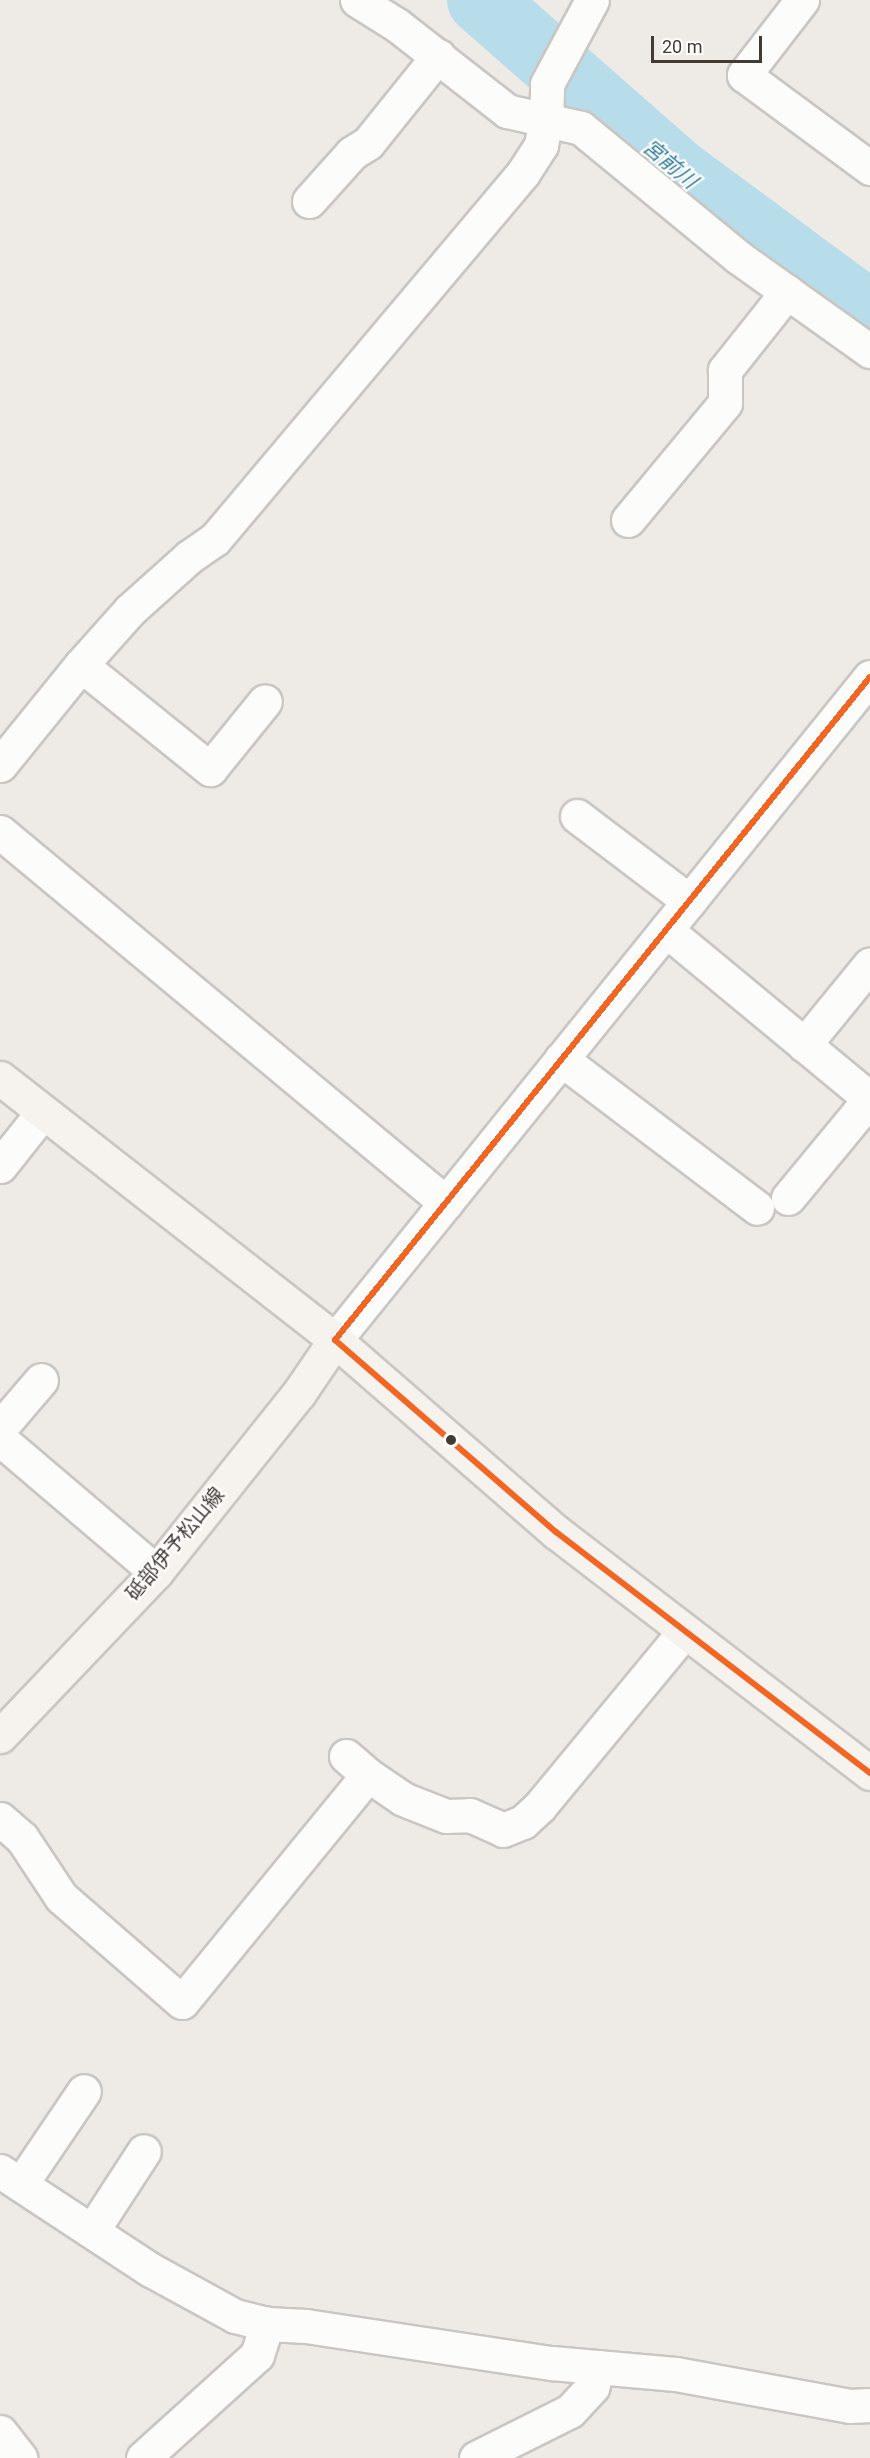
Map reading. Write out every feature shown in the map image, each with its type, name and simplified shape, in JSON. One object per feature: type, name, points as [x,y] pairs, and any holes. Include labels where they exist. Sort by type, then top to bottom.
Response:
[{"type":"main road","points":[[0,1078],[335,1340],[556,1532],[870,1773]]},
{"type":"main road","name":"砥部伊予松山線","points":[[0,1736],[156,1572],[298,1393],[335,1340]]},
{"type":"street","points":[[357,0],[397,25],[507,111],[581,128],[738,257],[870,351]]},
{"type":"street","points":[[0,765],[81,665],[159,583],[215,538],[523,173],[541,145],[546,120],[547,84],[592,0]]},
{"type":"street","points":[[802,0],[744,75],[870,168]]},
{"type":"street","points":[[309,201],[352,153],[368,143],[438,56]]},
{"type":"street","points":[[628,520],[725,403],[725,370],[787,292]]},
{"type":"street","points":[[81,665],[210,769],[265,701]]},
{"type":"street","points":[[335,1340],[870,677]]},
{"type":"street","points":[[577,816],[689,902]]},
{"type":"street","points":[[0,832],[446,1203]]},
{"type":"street","points":[[666,930],[870,1099],[788,1198]]},
{"type":"street","points":[[804,1045],[870,964]]},
{"type":"street","points":[[561,1059],[757,1208]]},
{"type":"street","points":[[0,1166],[43,1112]]},
{"type":"street","points":[[0,1428],[41,1380]]},
{"type":"street","points":[[0,1439],[156,1572]]},
{"type":"street","points":[[0,1819],[22,1838],[61,1897],[182,2002],[357,1766],[403,1798],[446,1816],[470,1815],[503,1830],[523,1822],[540,1806],[685,1631]]},
{"type":"street","points":[[84,2091],[10,2178],[193,2295],[236,2316],[267,2324],[306,2326],[552,2363],[676,2374],[850,2406],[870,2405]]},
{"type":"street","points":[[92,2231],[144,2151]]},
{"type":"street","points":[[155,2455],[257,2355],[267,2324]]},
{"type":"street","points":[[476,2458],[570,2411],[592,2387],[598,2367]]},
{"type":"street","points":[[0,2432],[20,2458]]},
{"type":"waterway","name":"宮前川","points":[[481,0],[678,173],[870,315]]},
{"type":"transit line","points":[[335,1340],[870,677]]},
{"type":"transit line","points":[[335,1340],[556,1532],[870,1773]]}]
